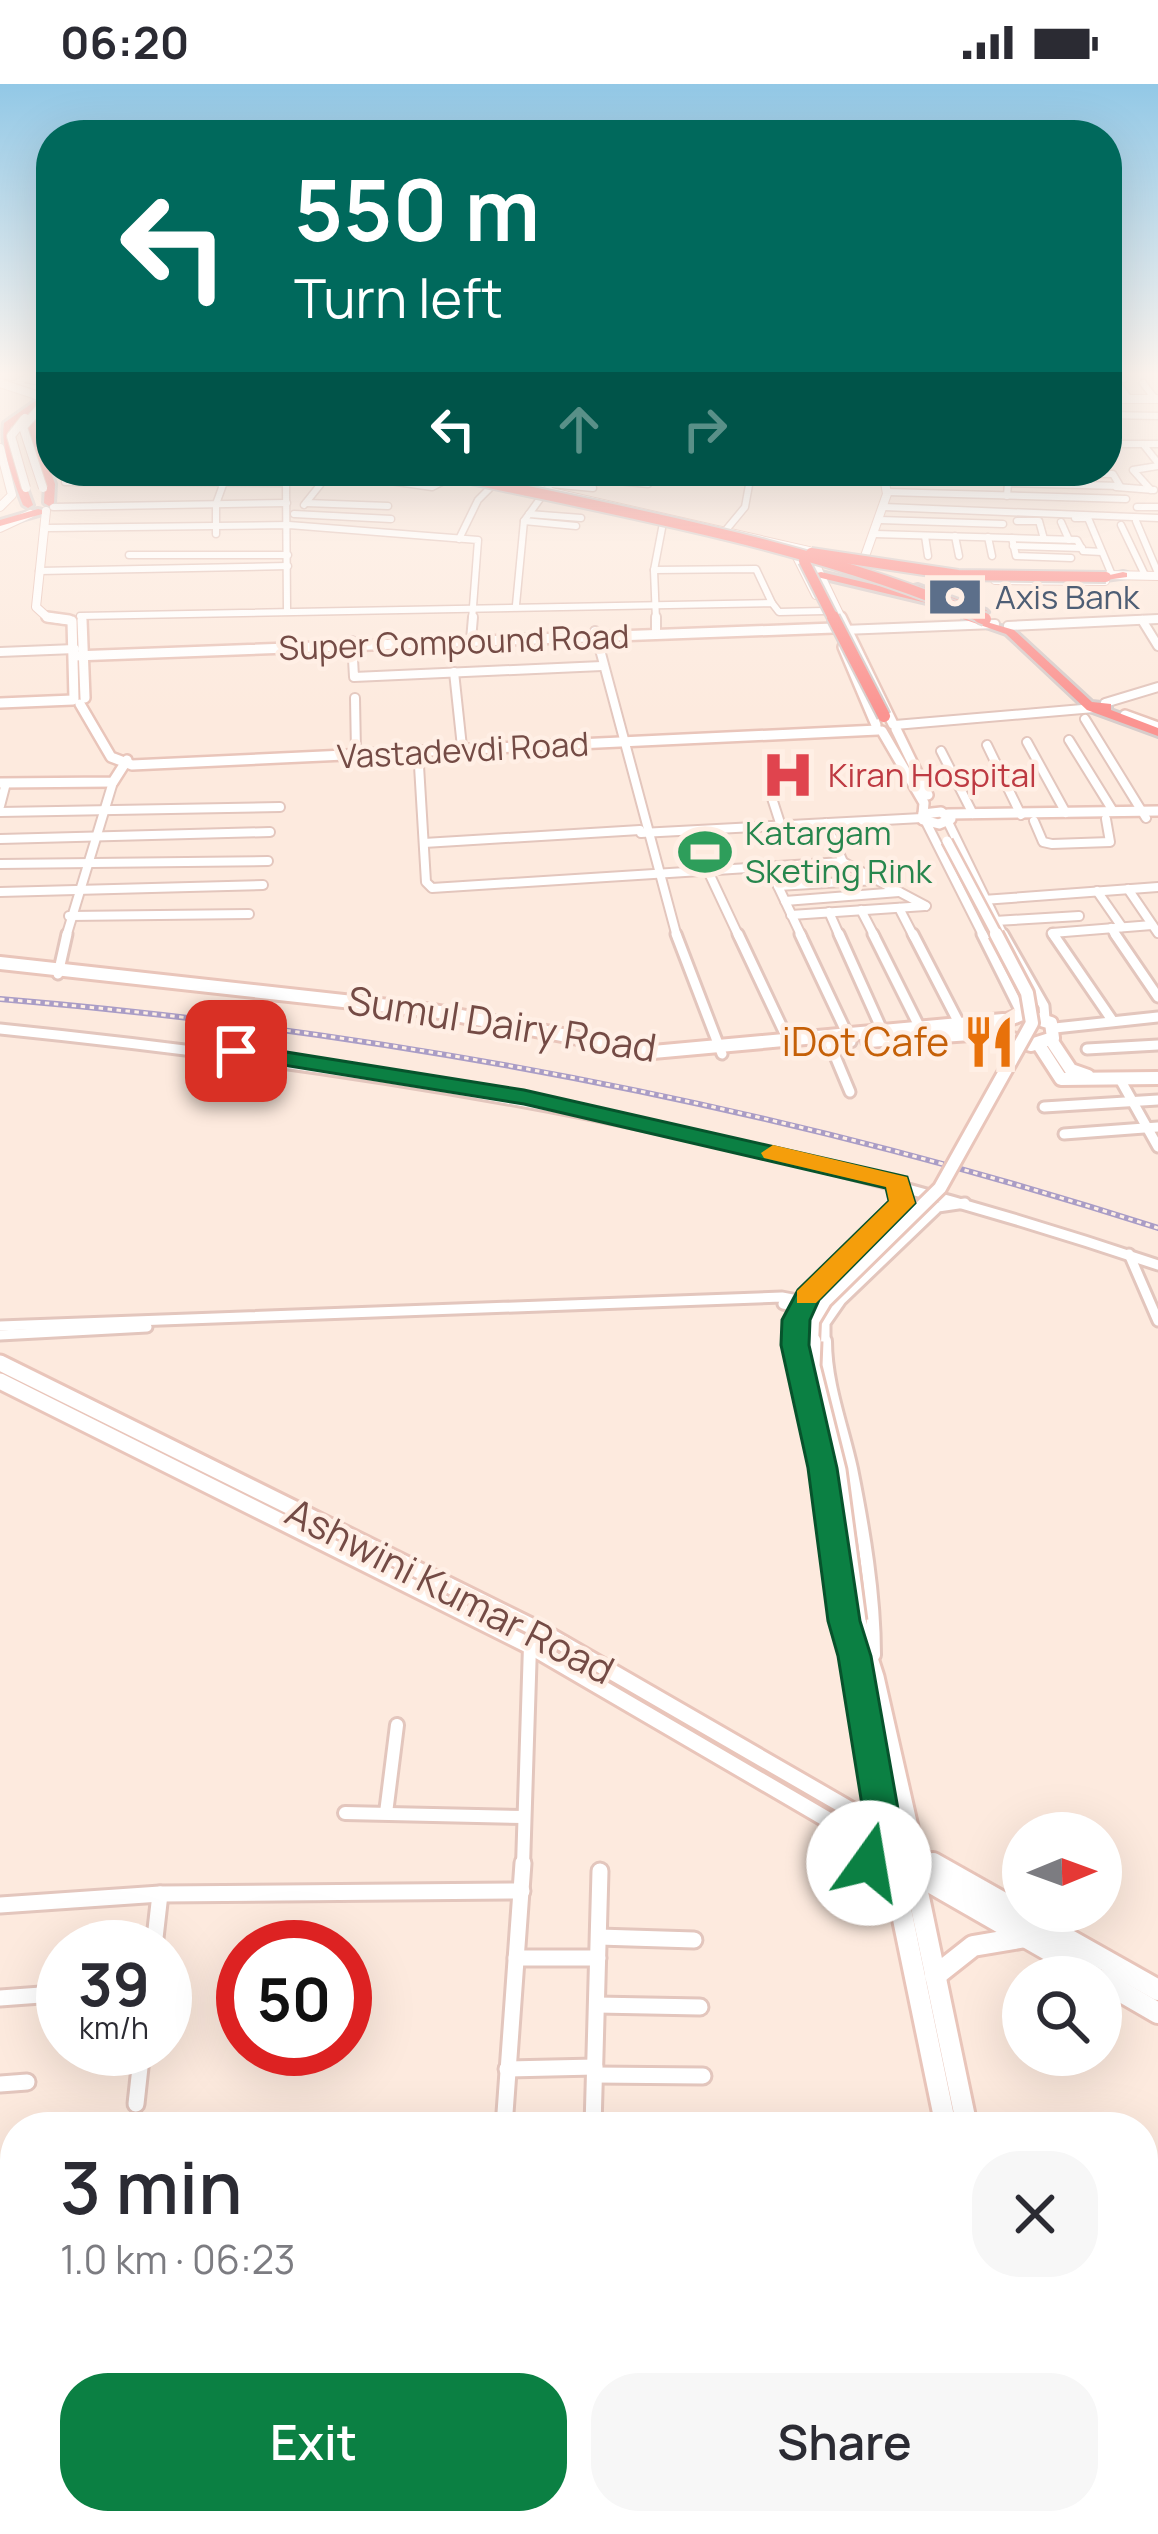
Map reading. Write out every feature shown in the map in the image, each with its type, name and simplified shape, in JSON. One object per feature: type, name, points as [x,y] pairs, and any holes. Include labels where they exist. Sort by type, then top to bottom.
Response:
[{"type":"highway","points":[[18,485],[40,500]]},
{"type":"highway","points":[[39,486],[40,500]]},
{"type":"highway","points":[[503,486],[801,556],[939,599],[994,622],[1101,709],[1158,728]]},
{"type":"highway","points":[[509,486],[777,547],[959,574],[1114,576]]},
{"type":"highway","points":[[0,518],[40,500]]},
{"type":"highway","points":[[777,547],[994,622]]},
{"type":"highway","points":[[801,556],[885,725]]},
{"type":"highway","points":[[825,562],[994,622]]},
{"type":"street","points":[[0,518],[12,495],[8,485]]},
{"type":"street","points":[[34,485],[40,500]]},
{"type":"street","points":[[37,486],[48,528],[36,607],[45,614],[76,619],[287,609],[772,602]]},
{"type":"street","points":[[40,500],[59,486]]},
{"type":"street","points":[[216,534],[216,504],[222,486]]},
{"type":"street","points":[[286,486],[290,518],[287,609]]},
{"type":"street","points":[[290,518],[319,486]]},
{"type":"street","points":[[460,538],[478,500],[491,486]]},
{"type":"street","points":[[530,486],[592,488]]},
{"type":"street","points":[[542,486],[663,523],[725,533]]},
{"type":"street","points":[[544,486],[825,562],[1023,582],[1157,572]]},
{"type":"street","points":[[725,533],[745,508],[749,486]]},
{"type":"street","points":[[864,559],[884,507],[885,486]]},
{"type":"street","points":[[975,486],[977,495]]},
{"type":"street","points":[[1007,496],[1008,486]]},
{"type":"street","points":[[1089,486],[1156,493]]},
{"type":"street","points":[[1116,487],[1120,486]]},
{"type":"street","points":[[516,605],[526,518],[548,487]]},
{"type":"street","points":[[887,492],[947,498],[1126,499]]},
{"type":"street","points":[[1136,497],[1156,493]]},
{"type":"street","points":[[1060,497],[1064,512]]},
{"type":"street","points":[[40,500],[287,503]]},
{"type":"street","points":[[306,503],[388,506]]},
{"type":"street","points":[[884,507],[1158,518]]},
{"type":"street","points":[[1137,507],[1158,508]]},
{"type":"street","points":[[48,528],[290,518],[392,519]]},
{"type":"street","points":[[290,518],[478,540],[470,638]]},
{"type":"street","points":[[526,518],[579,522]]},
{"type":"street","points":[[1075,518],[1088,518],[1114,576]]},
{"type":"street","points":[[880,520],[1003,524]]},
{"type":"street","points":[[1017,521],[1039,521],[1044,539]]},
{"type":"street","points":[[1136,521],[1157,572]]},
{"type":"street","points":[[1061,522],[1069,540]]},
{"type":"street","points":[[656,630],[654,570],[663,523]]},
{"type":"street","points":[[1121,525],[1145,575]]},
{"type":"street","points":[[875,534],[988,537],[1102,552]]},
{"type":"street","points":[[925,536],[928,556]]},
{"type":"street","points":[[956,536],[959,556]]},
{"type":"street","points":[[988,537],[992,556]]},
{"type":"street","points":[[1012,542],[1069,540],[1079,541],[1082,548]]},
{"type":"street","points":[[1012,542],[1016,556],[1072,557]]},
{"type":"street","points":[[129,555],[288,555]]},
{"type":"street","points":[[801,556],[1022,1014],[1047,1033],[1078,1074],[1158,1075]]},
{"type":"street","points":[[825,562],[864,559],[1020,576],[1157,572]]},
{"type":"street","points":[[825,562],[885,725],[947,818],[983,900],[1044,1006],[1060,1079],[1121,1081],[1158,1075]]},
{"type":"street","points":[[39,571],[288,566]]},
{"type":"street","points":[[654,570],[756,569],[779,612],[825,610]]},
{"type":"street","points":[[59,971],[69,916],[101,810],[125,762],[111,757],[79,701],[76,619]]},
{"type":"street","points":[[834,628],[1158,619]]},
{"type":"street","points":[[1142,620],[1158,646]]},
{"type":"street","name":"Super Compound Road","points":[[79,653],[656,630],[834,628]]},
{"type":"street","name":"Super Compound Road","points":[[595,633],[834,628]]},
{"type":"street","points":[[595,633],[640,832],[720,1051]]},
{"type":"street","points":[[352,644],[354,677],[602,666]]},
{"type":"street","points":[[0,652],[79,653]]},
{"type":"street","points":[[454,672],[462,747]]},
{"type":"street","name":"Vastadevdi Road","points":[[125,762],[885,725],[1101,709],[1158,686]]},
{"type":"street","points":[[356,698],[356,752]]},
{"type":"street","points":[[0,704],[79,701]]},
{"type":"street","points":[[947,818],[973,814],[1151,815],[1101,709]]},
{"type":"street","points":[[1034,821],[1043,842],[1110,842],[1109,815],[1069,740]]},
{"type":"street","name":"Vastadevdi Road","points":[[125,762],[619,741]]},
{"type":"street","points":[[1027,742],[1066,813]]},
{"type":"street","points":[[987,745],[1022,815]]},
{"type":"street","points":[[418,750],[416,814],[424,843],[426,882],[432,888],[843,862],[928,906],[791,915]]},
{"type":"street","points":[[941,751],[973,814]]},
{"type":"street","points":[[114,779],[2,782],[0,809],[280,807]]},
{"type":"street","points":[[770,791],[782,826]]},
{"type":"street","points":[[424,843],[947,818],[1034,821],[1109,815]]},
{"type":"street","points":[[947,818],[947,841]]},
{"type":"street","points":[[925,819],[947,841],[1027,994],[1032,1023],[940,1188],[825,1301],[813,1321],[812,1366],[838,1470],[864,1657],[896,1792],[918,1852],[918,1880],[964,2112]]},
{"type":"street","points":[[826,823],[843,862]]},
{"type":"street","points":[[0,839],[270,832]]},
{"type":"street","points":[[0,864],[268,861]]},
{"type":"street","points":[[830,862],[920,1026]]},
{"type":"street","points":[[769,867],[849,1038]]},
{"type":"street","points":[[708,871],[788,1040]]},
{"type":"street","points":[[778,886],[879,879]]},
{"type":"street","points":[[0,892],[263,885]]},
{"type":"street","points":[[983,900],[1158,887]]},
{"type":"street","points":[[1128,889],[1156,930]]},
{"type":"street","points":[[1096,891],[1158,997]]},
{"type":"street","points":[[785,901],[902,892]]},
{"type":"street","points":[[899,908],[959,1023]]},
{"type":"street","points":[[829,912],[882,1030]]},
{"type":"street","points":[[69,916],[249,914]]},
{"type":"street","points":[[995,921],[1079,916]]},
{"type":"street","points":[[1112,1020],[1052,933],[1116,927],[1156,930]]},
{"type":"street","points":[[0,966],[282,992],[655,1058],[830,1044],[882,1030],[959,1023],[1002,1026],[1016,1042],[1112,1020],[1158,1017]]},
{"type":"street","points":[[720,1051],[788,1040],[1002,1026],[1022,1014]]},
{"type":"street","points":[[0,1030],[236,1051],[524,1097],[898,1183],[1158,1265]]},
{"type":"street","points":[[830,1044],[850,1092]]},
{"type":"street","points":[[1087,1049],[1158,1045]]},
{"type":"street","points":[[1121,1081],[1152,1127],[1158,1147]]},
{"type":"street","points":[[1044,1107],[1158,1100]]},
{"type":"street","points":[[1064,1133],[1152,1127]]},
{"type":"street","points":[[864,1657],[844,1621],[823,1468],[795,1345],[803,1304],[902,1203],[898,1183]]},
{"type":"street","points":[[943,2112],[902,1914],[892,1887],[872,1871],[880,1847],[864,1657],[874,1618],[851,1471],[821,1342],[833,1310],[938,1207],[968,1203]]},
{"type":"street","points":[[1129,1254],[1158,1321]]},
{"type":"street","points":[[0,1331],[803,1304],[833,1310]]},
{"type":"street","name":"Ashwini Kumar Road","points":[[0,1363],[543,1632],[851,1810],[880,1847]]},
{"type":"street","name":"Ashwini Kumar Road","points":[[0,1381],[530,1646],[880,1847]]},
{"type":"street","points":[[504,2112],[522,1891],[530,1646]]},
{"type":"street","points":[[386,1813],[397,1725]]},
{"type":"street","points":[[345,1814],[524,1817]]},
{"type":"street","points":[[880,1847],[918,1852],[1158,1990]]},
{"type":"street","points":[[594,2112],[601,1871]]},
{"type":"street","points":[[883,1882],[900,1887],[918,1880],[1059,1956]]},
{"type":"street","points":[[0,1904],[160,1894],[522,1891]]},
{"type":"street","points":[[157,1920],[160,1894]]},
{"type":"street","points":[[599,1937],[694,1940]]},
{"type":"street","points":[[935,1976],[973,1946],[1026,1937]]},
{"type":"street","points":[[516,1958],[598,1958]]},
{"type":"street","points":[[1122,1993],[1158,2013]]},
{"type":"street","points":[[0,1998],[36,1995]]},
{"type":"street","points":[[597,2005],[700,2007]]},
{"type":"street","points":[[507,2069],[704,2076]]},
{"type":"street","points":[[136,2104],[139,2076]]},
{"type":"street","points":[[0,2084],[27,2082]]},
{"type":"railway","points":[[0,999],[295,1032],[585,1080],[873,1145],[1158,1228]]},
{"type":"slow traffic","points":[[773,1153],[898,1183],[902,1203],[806,1297]]},
{"type":"place","name":"Axis Bank","points":[[955,597]]},
{"type":"place","name":"Kiran Hospital","points":[[788,775]]},
{"type":"place","name":"Katargam Sketing Rink","points":[[705,852]]},
{"type":"place","name":"iDot Cafe","points":[[989,1042]]},
{"type":"route","points":[[236,1051],[524,1097],[898,1183],[902,1203],[807,1296],[796,1320],[795,1345],[823,1468],[844,1621],[855,1656],[886,1843],[874,1849],[869,1863]]}]
